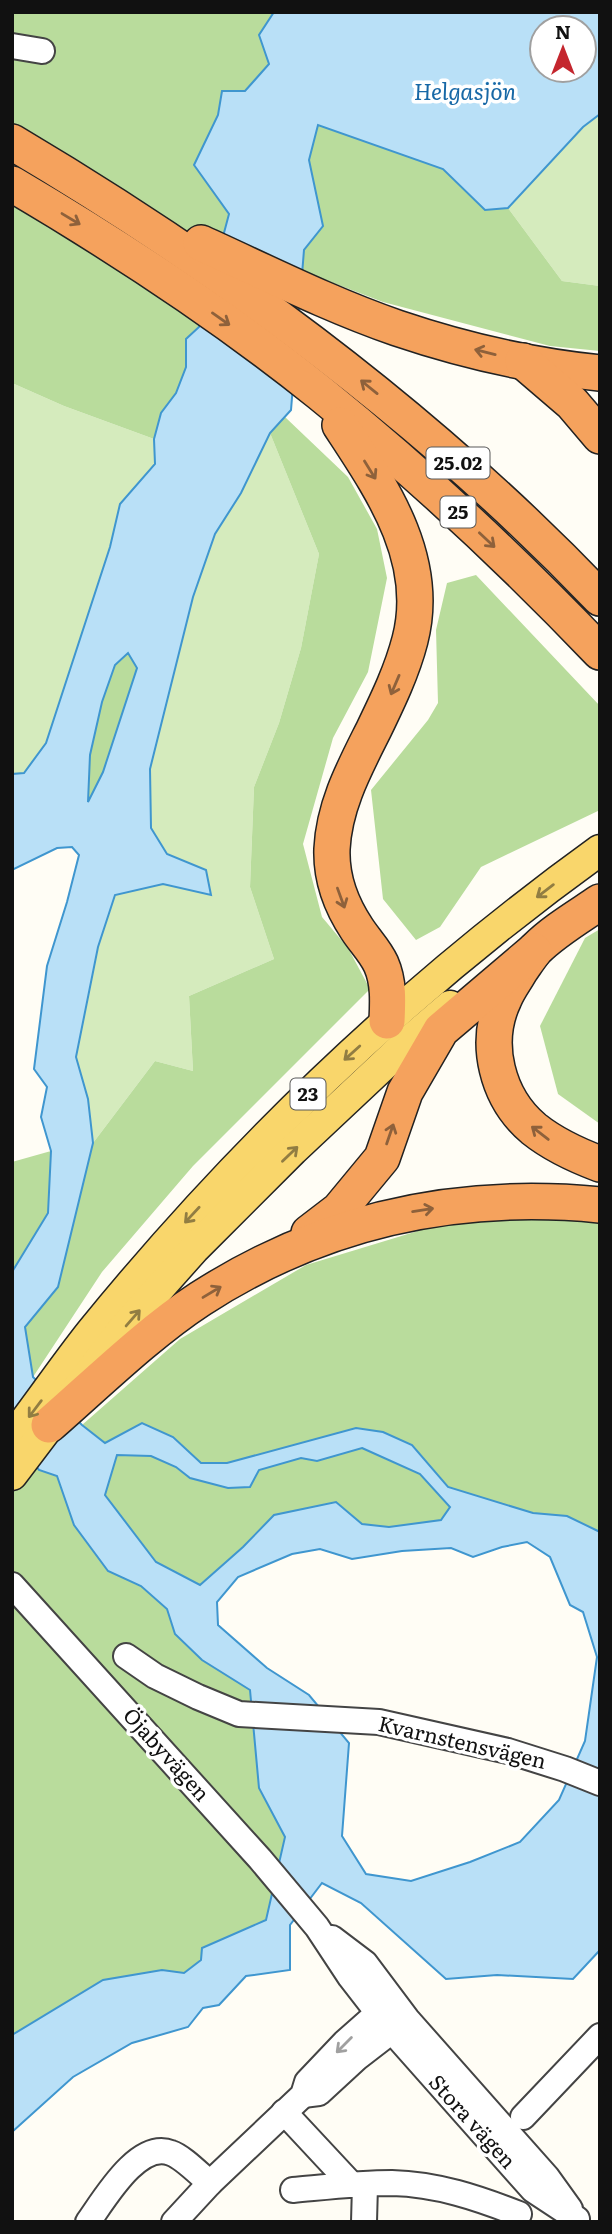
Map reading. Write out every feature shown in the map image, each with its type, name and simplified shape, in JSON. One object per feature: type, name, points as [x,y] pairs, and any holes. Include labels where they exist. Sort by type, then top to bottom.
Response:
[{"type":"highway","name":"25.02","points":[[12,142],[188,244],[307,337],[452,457],[600,598]]},
{"type":"highway","name":"25","points":[[12,184],[165,279],[312,387],[449,504],[539,589],[600,652]]},
{"type":"highway","points":[[188,244],[397,328],[523,361],[600,373]]},
{"type":"highway","points":[[523,361],[572,403],[600,436]]},
{"type":"highway","points":[[312,387],[387,499],[402,529],[411,557],[415,583],[411,637],[403,664],[346,786],[338,809],[332,851],[338,891],[344,908],[381,963],[386,978],[387,1021]]},
{"type":"highway","points":[[564,924],[509,990],[496,1021],[495,1065],[518,1113],[533,1128],[553,1143],[600,1164]]},
{"type":"highway","points":[[281,1254],[339,1210],[382,1158],[405,1091],[441,1030],[564,924]]},
{"type":"highway","points":[[49,1425],[72,1389],[199,1300],[281,1254],[321,1237],[407,1213],[454,1206],[500,1201],[600,1205]]},
{"type":"main road","name":"23","points":[[72,1389],[89,1334],[185,1222],[320,1083],[387,1021],[506,920],[600,850]]},
{"type":"main road","points":[[564,924],[600,887]]},
{"type":"main road","name":"23","points":[[14,1460],[122,1330],[194,1249],[293,1150],[407,1043],[508,956],[564,924]]},
{"type":"main road","name":"23","points":[[14,1460],[49,1425]]},
{"type":"street","points":[[12,46],[43,51]]},
{"type":"street","name":"Öjabyvägen","points":[[12,1585],[260,1859],[317,1927],[350,1977],[392,2016]]},
{"type":"street","name":"Kvarnstensvägen","points":[[126,1656],[155,1676],[239,1714],[392,1724],[508,1751],[600,1783]]},
{"type":"street","points":[[174,2222],[210,2183],[303,2095],[307,2082],[392,2016]]},
{"type":"street","name":"Stora vägen","points":[[392,2016],[547,2177],[578,2221]]},
{"type":"street","points":[[523,2117],[600,2036]]},
{"type":"street","points":[[284,2112],[359,2185],[364,2222]]},
{"type":"street","points":[[88,2222],[117,2183],[142,2156],[158,2151],[172,2153],[210,2183]]},
{"type":"street","points":[[293,2190],[392,2183],[444,2189],[520,2214]]},
{"type":"green space","points":[[12,12],[274,12],[259,35],[269,64],[245,91],[222,92],[218,115],[194,165],[229,214],[199,327],[186,339],[186,367],[176,393],[161,413],[154,439],[64,406],[12,383]]},
{"type":"green space","points":[[600,114],[600,286],[562,281],[508,208],[583,127]]},
{"type":"green space","points":[[318,125],[443,169],[485,210],[508,208],[562,281],[600,286],[600,351],[550,346],[383,302],[302,271],[304,250],[323,226],[309,160]]},
{"type":"green space","points":[[12,383],[64,406],[154,439],[155,464],[120,504],[110,547],[46,743],[24,773],[12,774]]},
{"type":"green space","points":[[285,417],[348,477],[377,529],[387,578],[368,672],[333,738],[303,844],[322,917],[348,948],[370,989],[193,1166],[102,1272],[33,1377],[25,1326],[58,1287],[93,1143],[155,1061],[193,1071],[189,996],[274,959],[250,887],[254,787],[279,723],[301,648],[319,554],[270,433]]},
{"type":"green space","points":[[270,433],[319,554],[301,648],[279,723],[254,787],[250,887],[274,959],[189,996],[193,1071],[155,1061],[93,1143],[88,1099],[76,1057],[98,947],[115,895],[163,884],[211,894],[206,870],[167,854],[150,828],[150,769],[193,597],[215,534],[241,493]]},
{"type":"green space","points":[[476,575],[600,706],[600,810],[481,867],[440,927],[416,940],[383,899],[371,790],[428,720],[438,703],[436,630],[447,583]]},
{"type":"green space","points":[[128,653],[137,668],[103,772],[88,804],[90,755],[102,702],[115,665]]},
{"type":"green space","points":[[600,929],[600,1124],[558,1094],[540,1026],[585,938]]},
{"type":"green space","points":[[51,1151],[48,1213],[12,1272],[12,1162]]},
{"type":"green space","points":[[454,1220],[600,1220],[600,1532],[567,1516],[533,1513],[448,1487],[412,1445],[356,1428],[227,1463],[201,1463],[173,1437],[105,1443],[82,1425],[180,1339],[306,1265]]},
{"type":"green space","points":[[12,1437],[39,1469],[57,1476],[74,1525],[108,1571],[141,1586],[167,1609],[175,1634],[202,1660],[250,1690],[259,1788],[285,1837],[266,1920],[203,1948],[201,1960],[184,1973],[162,1970],[103,1980],[12,2035]]},
{"type":"green space","points":[[362,1448],[420,1474],[450,1507],[441,1520],[389,1527],[362,1524],[336,1502],[274,1515],[201,1585],[156,1562],[105,1495],[117,1455],[151,1456],[176,1467],[191,1478],[228,1488],[249,1487],[259,1470],[301,1458],[317,1461]]},
{"type":"water","name":"Helgasjön","points":[[274,12],[600,12],[600,114],[583,127],[508,208],[485,210],[443,169],[318,125],[309,160],[323,226],[304,250],[291,410],[270,433],[241,493],[215,534],[193,597],[150,769],[151,828],[167,854],[206,870],[211,895],[163,884],[115,895],[98,947],[76,1057],[88,1099],[93,1143],[58,1287],[25,1327],[33,1377],[82,1425],[105,1443],[142,1423],[173,1437],[201,1463],[227,1463],[356,1428],[383,1432],[412,1445],[448,1487],[533,1513],[567,1516],[600,1532],[600,1950],[573,1979],[497,1975],[446,1979],[361,1903],[322,1883],[290,1925],[290,1970],[246,1976],[219,2005],[203,2008],[188,2027],[132,2043],[73,2077],[12,2132],[12,2035],[103,1980],[162,1970],[184,1973],[201,1960],[202,1948],[266,1920],[285,1837],[259,1788],[250,1690],[202,1660],[175,1634],[167,1609],[141,1586],[108,1571],[74,1525],[57,1476],[39,1470],[12,1437],[12,1272],[48,1213],[51,1151],[41,1117],[47,1087],[34,1069],[47,966],[79,855],[72,847],[57,848],[12,870],[12,774],[24,773],[46,743],[110,547],[120,504],[155,464],[154,439],[161,413],[176,393],[186,367],[186,339],[199,327],[229,214],[194,165],[218,115],[222,91],[245,91],[269,64],[259,35]],"holes":[[[128,653],[137,668],[103,772],[88,802],[90,755],[102,702],[115,665]],[[362,1448],[420,1474],[450,1507],[441,1520],[389,1527],[362,1524],[336,1502],[274,1515],[200,1585],[156,1562],[105,1495],[117,1455],[151,1456],[176,1467],[190,1478],[228,1488],[250,1487],[259,1470],[301,1458],[317,1461]],[[527,1542],[550,1557],[570,1605],[583,1612],[597,1657],[585,1741],[559,1800],[520,1842],[470,1862],[411,1881],[366,1874],[342,1836],[349,1743],[309,1695],[267,1668],[218,1625],[217,1602],[238,1577],[292,1554],[320,1549],[352,1559],[402,1551],[451,1548],[473,1557]]]}]
